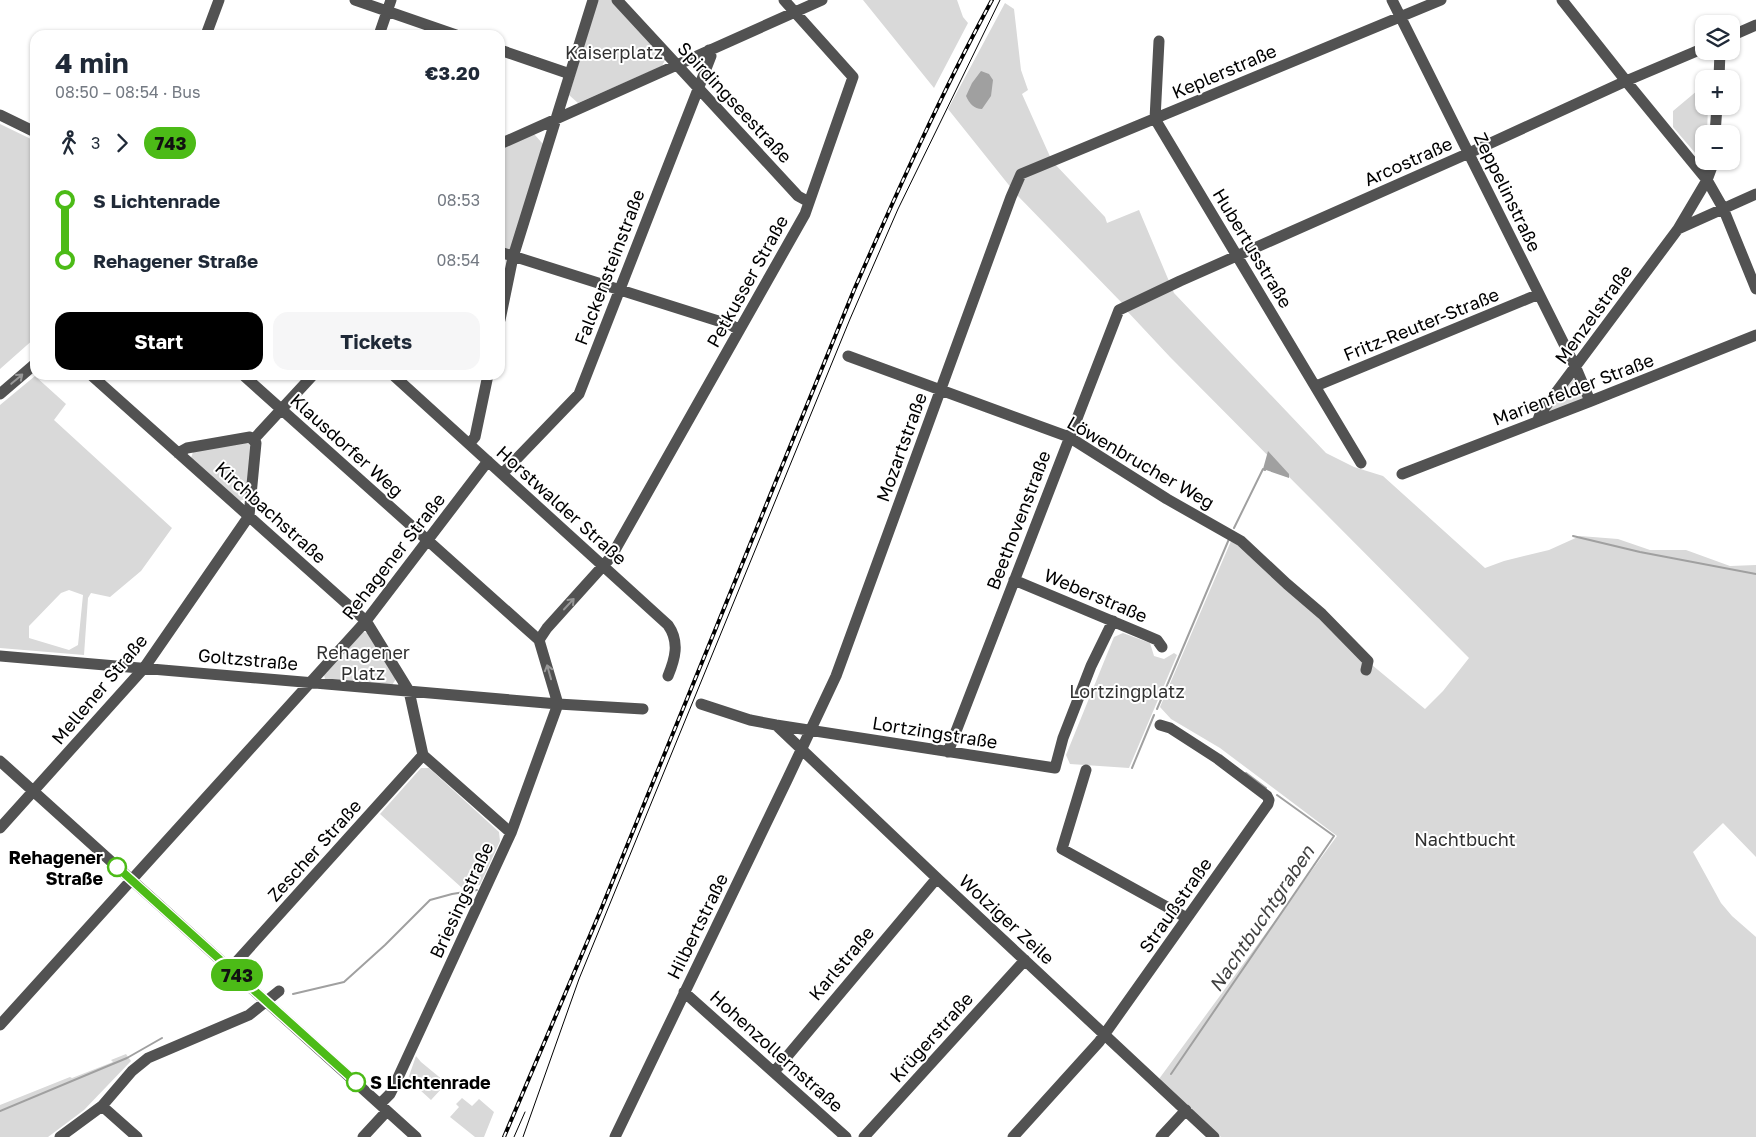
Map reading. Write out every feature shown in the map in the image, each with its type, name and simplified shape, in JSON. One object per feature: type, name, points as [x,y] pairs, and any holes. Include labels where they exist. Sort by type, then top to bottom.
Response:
[{"type":"street","points":[[208,30],[219,0]]},
{"type":"street","points":[[354,0],[389,6],[444,30]]},
{"type":"street","points":[[505,296],[513,257],[593,0]]},
{"type":"street","name":"Spirdingseestraße","points":[[617,0],[798,196],[809,202]]},
{"type":"street","points":[[784,0],[795,12]]},
{"type":"street","points":[[505,142],[822,0]]},
{"type":"street","name":"Zeppelinstraße","points":[[1392,0],[1576,368],[1590,401]]},
{"type":"street","name":"Keplerstraße","points":[[1021,174],[1440,0]]},
{"type":"street","points":[[1562,0],[1708,180],[1723,208],[1756,289]]},
{"type":"street","points":[[381,30],[389,6]]},
{"type":"street","name":"Petkusser Straße","points":[[539,640],[547,628],[611,557],[805,214],[853,77],[795,12]]},
{"type":"street","points":[[1740,32],[1756,25]]},
{"type":"street","points":[[1155,119],[1159,41]]},
{"type":"street","name":"Falckensteinstraße","points":[[502,474],[579,394],[699,89],[711,56],[709,50]]},
{"type":"street","points":[[505,52],[570,74]]},
{"type":"street","name":"Arcostraße","points":[[1126,306],[1695,52]]},
{"type":"street","points":[[0,115],[30,130]]},
{"type":"street","name":"Hubertusstraße","points":[[1155,119],[1361,463]]},
{"type":"street","name":"Menzelstraße","points":[[1538,420],[1540,414],[1678,229],[1708,180],[1712,170]]},
{"type":"street","name":"Mozartstraße","points":[[810,730],[836,676],[1021,174]]},
{"type":"street","name":"Menzelstraße","points":[[1678,229],[1756,194]]},
{"type":"street","points":[[505,254],[731,325],[739,330]]},
{"type":"street","name":"Fritz-Reuter-Straße","points":[[1316,386],[1539,294]]},
{"type":"street","name":"Beethovenstraße","points":[[948,752],[1117,313],[1126,306]]},
{"type":"street","name":"Marienfelder Straße","points":[[1402,474],[1756,334]]},
{"type":"street","name":"Löwenbrucher Weg","points":[[848,356],[1069,437],[1167,499],[1241,541],[1336,628],[1368,661],[1366,670]]},
{"type":"street","points":[[0,394],[30,368]]},
{"type":"street","name":"Kirchbachstraße","points":[[98,380],[366,621],[409,691],[423,756]]},
{"type":"street","name":"Klausdorfer Weg","points":[[248,380],[539,640]]},
{"type":"street","points":[[253,440],[308,380]]},
{"type":"street","name":"Horstwalder Straße","points":[[399,380],[661,618],[671,629],[676,647],[668,676]]},
{"type":"street","points":[[469,444],[475,437],[487,380]]},
{"type":"street","points":[[178,453],[187,448],[250,437],[256,443],[249,516]]},
{"type":"street","name":"Rehagener Straße","points":[[0,1025],[366,621],[488,461]]},
{"type":"street","name":"Mellener Straße","points":[[0,828],[144,668],[249,516]]},
{"type":"street","name":"Weberstraße","points":[[1014,580],[1157,640],[1162,647]]},
{"type":"street","name":"Lortzingstraße","points":[[810,730],[1055,768],[1063,738],[1077,702],[1098,650],[1113,621]]},
{"type":"street","points":[[539,640],[558,704]]},
{"type":"street","name":"Goltzstraße","points":[[0,656],[558,704],[643,709]]},
{"type":"street","name":"Briesingstraße","points":[[363,1137],[383,1108],[396,1082],[511,833],[558,704]]},
{"type":"street","points":[[701,704],[750,720],[776,726],[810,730]]},
{"type":"street","name":"Straußstraße","points":[[1013,1137],[1105,1034],[1268,804],[1267,796],[1218,759],[1170,728],[1160,725]]},
{"type":"street","name":"Wolziger Zeile","points":[[776,726],[1214,1137]]},
{"type":"street","name":"Hilbertstraße","points":[[615,1137],[810,730]]},
{"type":"street","points":[[423,756],[511,833]]},
{"type":"street","name":"Zescher Straße","points":[[230,969],[423,756]]},
{"type":"street","points":[[0,761],[416,1137]]},
{"type":"street","points":[[1086,770],[1062,849],[1186,918]]},
{"type":"street","name":"Karlstraße","points":[[774,1072],[936,878]]},
{"type":"street","name":"Krügerstraße","points":[[864,1137],[1025,960]]},
{"type":"street","points":[[60,1137],[102,1106],[132,1071],[158,1053],[249,1014],[279,991]]},
{"type":"street","name":"Hohenzollernstraße","points":[[684,992],[846,1137]]},
{"type":"street","points":[[102,1106],[136,1137]]},
{"type":"street","points":[[1161,1137],[1186,1110]]},
{"type":"green space","name":"Kaiserplatz","points":[[598,0],[612,0],[665,60],[662,66],[578,103],[569,95]]},
{"type":"green space","points":[[863,0],[957,0],[963,17],[968,23],[934,88]]},
{"type":"green space","name":"Nachtbucht","points":[[1005,3],[1014,9],[1021,70],[1028,90],[1022,94],[1052,161],[1105,217],[1107,223],[1139,210],[1174,293],[1326,453],[1354,467],[1383,476],[1485,568],[1504,561],[1549,550],[1580,536],[1618,539],[1650,550],[1686,550],[1730,566],[1756,565],[1756,857],[1723,823],[1693,852],[1721,903],[1732,916],[1756,937],[1756,1137],[1221,1137],[1159,1079],[1337,836],[1220,748],[1171,719],[1160,707],[1231,541],[1245,550],[1366,660],[1425,709],[1443,691],[1469,658],[1170,357],[1127,311],[1122,303],[1016,194],[948,109]]},
{"type":"green space","points":[[1695,93],[1695,115],[1708,115],[1707,125],[1695,125],[1695,153],[1673,127],[1673,111]]},
{"type":"green space","points":[[0,124],[30,139],[30,342],[0,369]]},
{"type":"green space","points":[[534,134],[543,144],[512,250],[505,249],[505,145]]},
{"type":"green space","points":[[1571,378],[1577,380],[1586,400],[1552,413],[1547,408]]},
{"type":"green space","points":[[30,380],[39,380],[66,404],[54,420],[172,528],[141,571],[110,597],[91,593],[88,598],[84,655],[0,648],[0,405]],"holes":[[[69,590],[83,595],[78,645],[69,650],[29,638],[29,626],[61,593]]]},
{"type":"green space","points":[[246,442],[252,447],[246,499],[239,501],[191,458],[193,452]]},
{"type":"green space","name":"Rehagener Platz","points":[[363,632],[368,633],[396,679],[392,685],[325,679],[324,675]]},
{"type":"green space","name":"Lortzingplatz","points":[[1123,633],[1150,643],[1154,656],[1164,659],[1174,653],[1177,655],[1129,768],[1070,764],[1066,755],[1114,637]]},
{"type":"green space","points":[[421,768],[429,768],[499,832],[500,841],[480,885],[462,888],[380,814]]},
{"type":"green space","points":[[126,1054],[131,1061],[84,1110],[48,1137],[0,1137],[0,1105],[113,1062],[111,1060]]},
{"type":"green space","points":[[416,1056],[444,1081],[441,1085],[443,1087],[431,1100],[408,1079]]},
{"type":"green space","points":[[462,1098],[472,1106],[479,1099],[494,1112],[484,1137],[475,1137],[450,1117],[459,1107],[456,1104]]},
{"type":"shaded area","points":[[981,71],[989,74],[993,80],[991,96],[982,109],[972,105],[966,96],[972,83]]},
{"type":"shaded area","points":[[1268,451],[1289,474],[1289,478],[1263,469]]},
{"type":"waterway","points":[[1234,528],[1263,469],[1265,470]]},
{"type":"waterway","points":[[1573,536],[1640,552],[1756,574]]},
{"type":"waterway","points":[[1157,709],[1229,539]]},
{"type":"waterway","points":[[1132,768],[1154,715]]},
{"type":"waterway","name":"Nachtbuchtgraben","points":[[1246,773],[1266,788]]},
{"type":"waterway","name":"Nachtbuchtgraben","points":[[1171,1074],[1334,836],[1277,795]]},
{"type":"waterway","points":[[293,994],[344,982],[385,945],[430,900],[477,890]]},
{"type":"waterway","points":[[0,1111],[127,1058],[162,1038]]},
{"type":"tram line","points":[[523,1137],[579,979],[850,319],[898,209],[1000,0]]},
{"type":"tram line","points":[[514,1137],[525,1112]]},
{"type":"railway","points":[[504,1137],[600,912],[854,290],[920,144],[992,0]]},
{"type":"bus line","name":"743","points":[[117,867],[356,1082]]},
{"type":"place","name":"Rehagener Straße","points":[[117,867]]},
{"type":"place","name":"S Lichtenrade","points":[[356,1082]]}]
